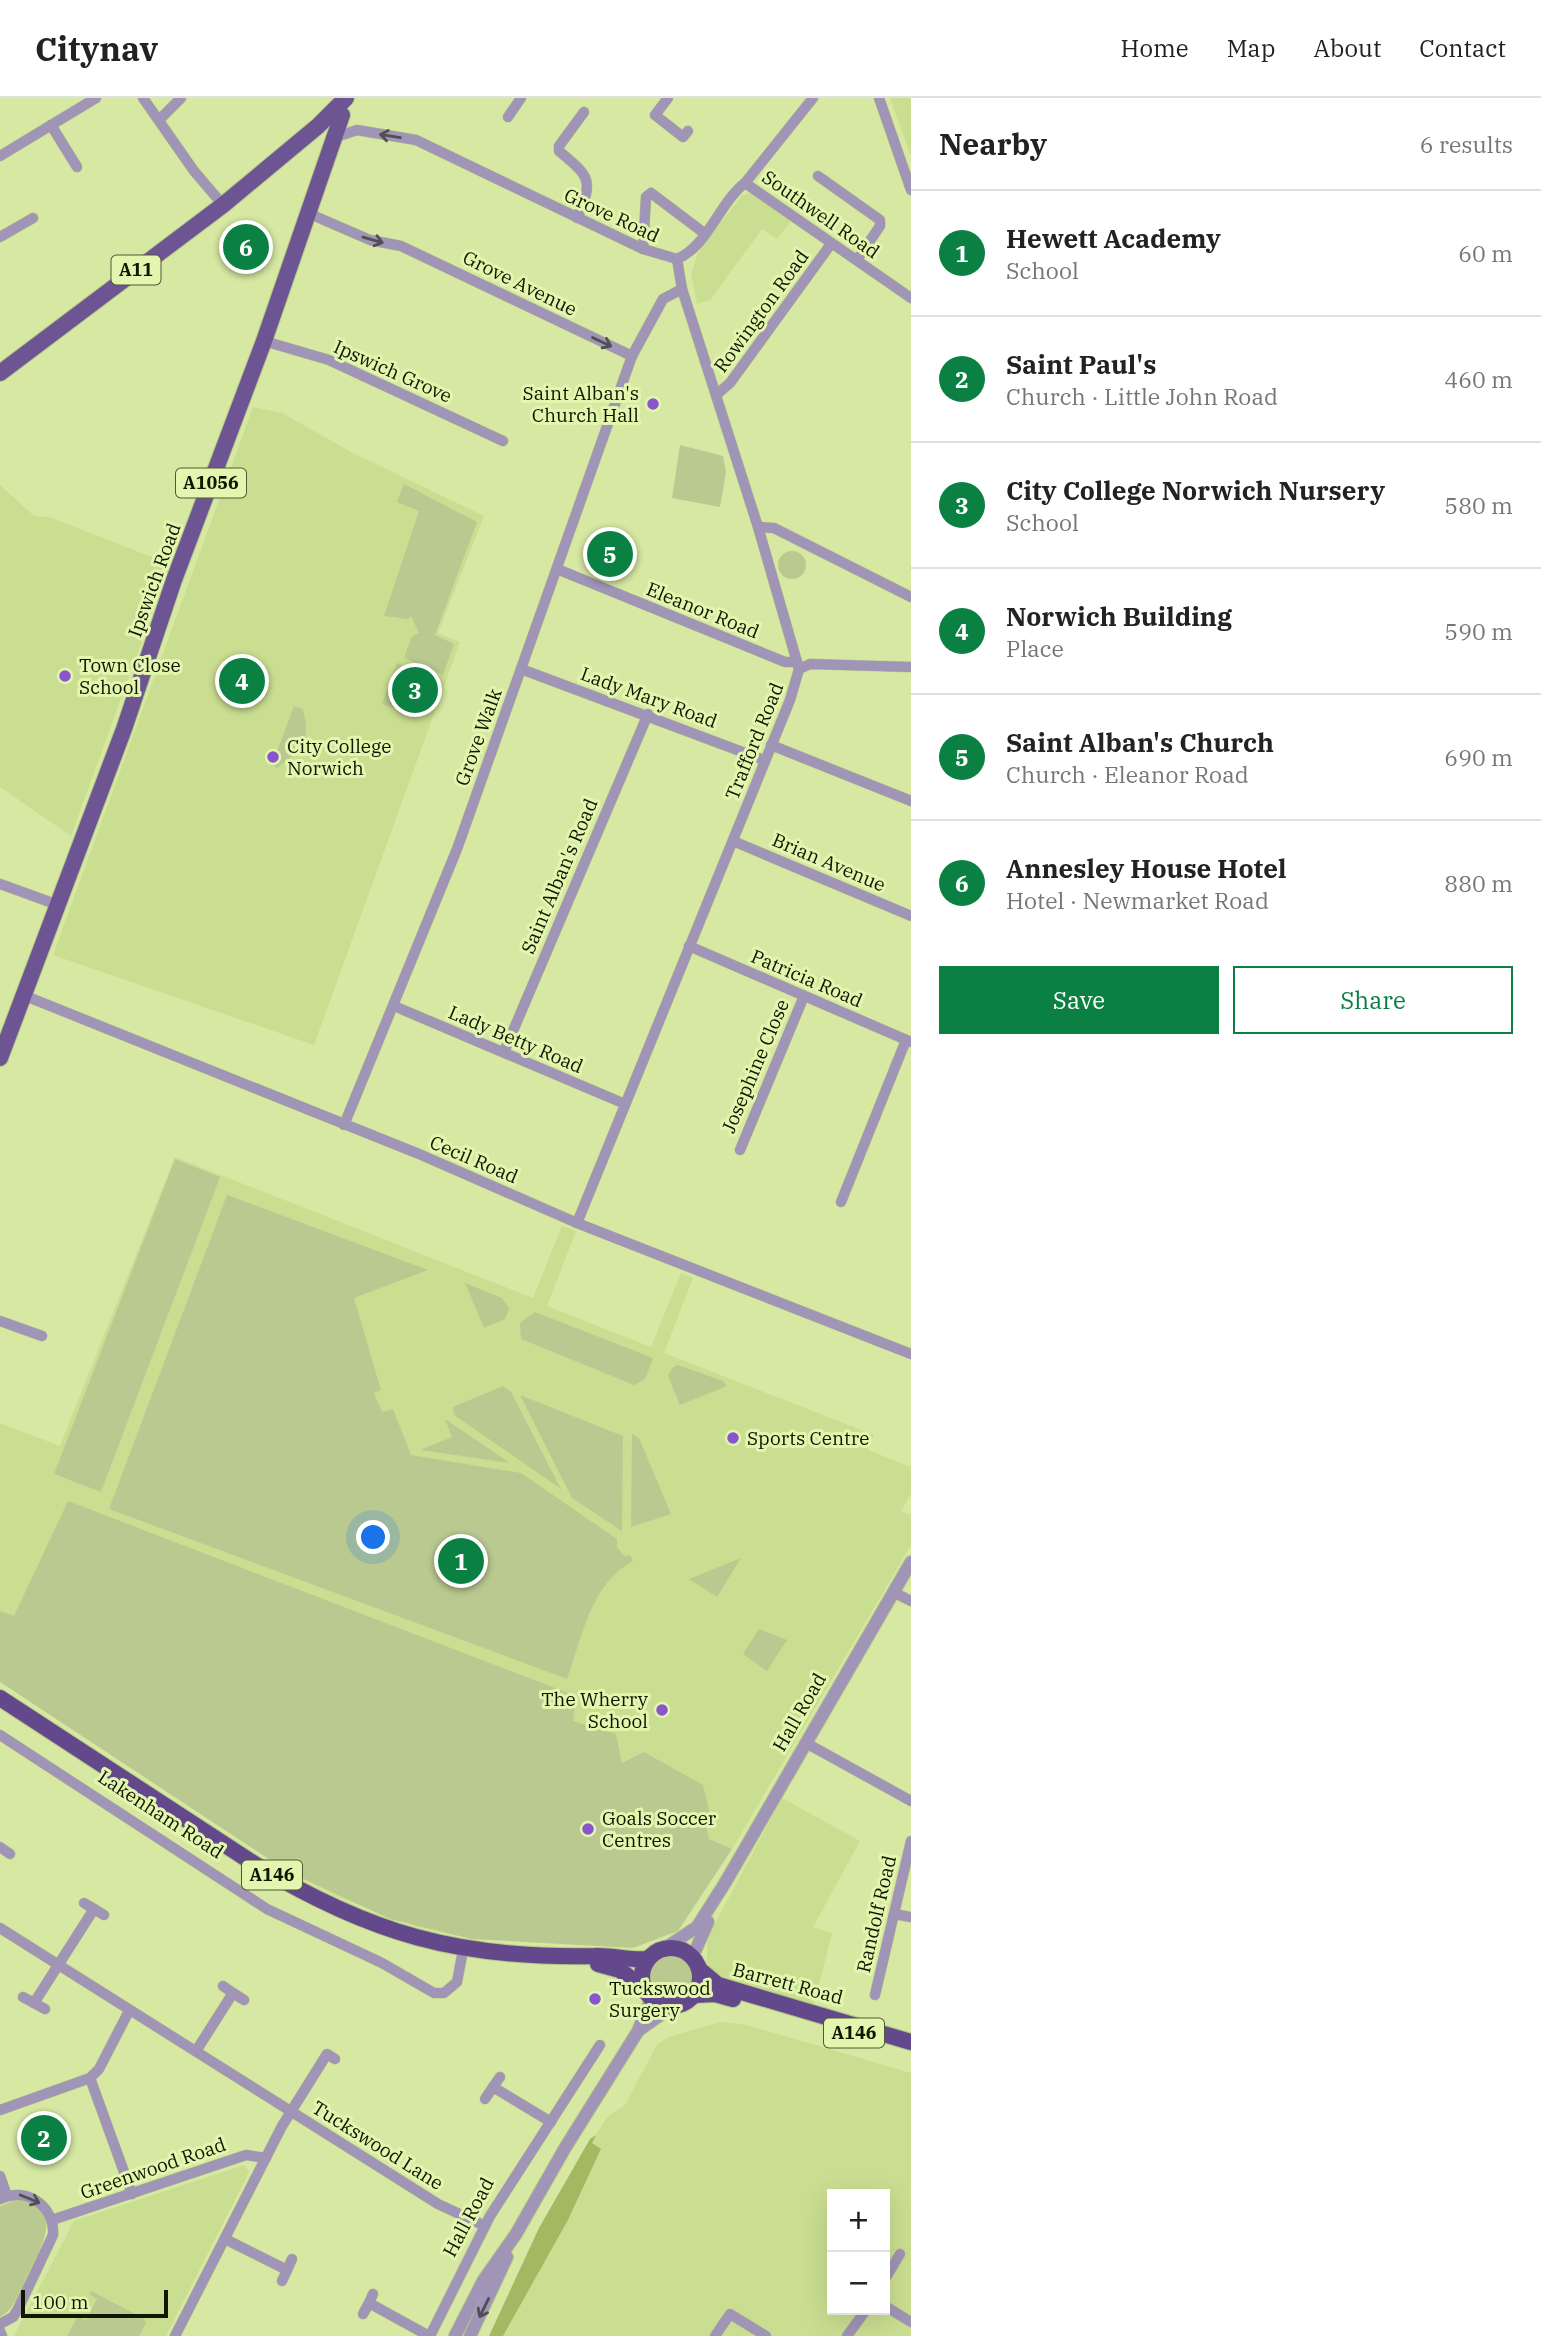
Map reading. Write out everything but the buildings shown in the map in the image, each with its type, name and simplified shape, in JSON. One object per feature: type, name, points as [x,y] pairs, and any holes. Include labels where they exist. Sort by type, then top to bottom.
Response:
[{"type":"highway","name":"Lakenham Road","points":[[0,1698],[292,1887],[353,1917],[404,1936],[463,1950],[580,1958],[655,1954]]},
{"type":"highway","name":"A146","points":[[655,1954],[673,1948],[695,1963]]},
{"type":"highway","points":[[648,1994],[642,1975],[655,1954]]},
{"type":"highway","name":"Lakenham Road","points":[[580,1958],[620,1970],[648,1994]]},
{"type":"highway","name":"Hall Road","points":[[694,1994],[699,1983],[695,1963]]},
{"type":"highway","name":"Barrett Road","points":[[695,1963],[718,1985],[911,2043]]},
{"type":"highway","name":"A146","points":[[648,1994],[673,2006]]},
{"type":"highway","points":[[673,2006],[694,1994]]},
{"type":"highway","name":"Barrett Road","points":[[694,1994],[728,1997],[853,2033],[911,2043]]},
{"type":"main road","name":"A1056","points":[[341,103],[351,109],[356,98]]},
{"type":"main road","name":"A11","points":[[0,373],[222,205],[341,103]]},
{"type":"main road","name":"Ipswich Road","points":[[0,1058],[124,729],[174,580],[310,214],[335,137],[341,103]]},
{"type":"street","points":[[0,156],[96,98]]},
{"type":"street","points":[[144,98],[194,171],[222,205]]},
{"type":"street","points":[[159,120],[181,98]]},
{"type":"street","points":[[508,117],[521,98]]},
{"type":"street","points":[[668,98],[655,115],[683,137],[688,131]]},
{"type":"street","name":"Grove Road","points":[[335,137],[356,130],[416,140],[643,249],[677,259],[689,253],[734,191],[745,183],[813,98]]},
{"type":"street","points":[[879,98],[911,190]]},
{"type":"street","points":[[577,218],[589,189],[588,181],[584,172],[559,151],[559,146],[584,112]]},
{"type":"street","points":[[51,125],[77,167]]},
{"type":"street","points":[[818,176],[880,220],[880,226],[857,260]]},
{"type":"street","name":"Southwell Road","points":[[745,183],[911,298]]},
{"type":"street","points":[[643,249],[646,197],[651,193],[704,233]]},
{"type":"street","name":"Grove Avenue","points":[[310,214],[370,240],[401,246],[632,356]]},
{"type":"street","points":[[0,237],[33,218]]},
{"type":"street","name":"Rowington Road","points":[[716,395],[730,383],[831,244]]},
{"type":"street","name":"Trafford Road","points":[[577,1223],[733,841],[771,745],[798,665],[758,527],[682,289],[677,259]]},
{"type":"street","points":[[632,356],[663,299],[682,289]]},
{"type":"street","name":"Ipswich Grove","points":[[264,341],[329,360],[503,441]]},
{"type":"street","name":"Grove Walk","points":[[344,1125],[457,849],[632,356]]},
{"type":"street","points":[[758,527],[774,528],[911,597]]},
{"type":"street","name":"Eleanor Road","points":[[557,569],[785,662],[798,665],[911,667]]},
{"type":"street","name":"Lady Mary Road","points":[[521,668],[764,760]]},
{"type":"street","name":"Saint Alban's Road","points":[[504,1052],[648,714]]},
{"type":"street","points":[[771,745],[911,802]]},
{"type":"street","name":"Brian Avenue","points":[[733,841],[911,916]]},
{"type":"street","points":[[0,884],[58,905]]},
{"type":"street","name":"Patricia Road","points":[[689,946],[908,1041]]},
{"type":"street","name":"Cecil Road","points":[[23,995],[577,1223],[911,1354]]},
{"type":"street","name":"Josephine Close","points":[[740,1150],[804,996]]},
{"type":"street","name":"Lady Betty Road","points":[[394,1006],[625,1104]]},
{"type":"street","points":[[841,1202],[908,1041]]},
{"type":"street","points":[[0,1321],[42,1336]]},
{"type":"street","name":"Hall Road","points":[[655,1954],[697,1927],[911,1562]]},
{"type":"street","points":[[893,1592],[911,1601]]},
{"type":"street","name":"Lakenham Road","points":[[0,1735],[267,1909],[383,1963],[434,1993],[452,1989],[457,1982],[463,1950]]},
{"type":"street","points":[[806,1743],[911,1801]]},
{"type":"street","name":"Randolf Road","points":[[876,1995],[911,1841]]},
{"type":"street","points":[[0,1847],[10,1854]]},
{"type":"street","name":"Hall Road","points":[[695,1963],[725,1883]]},
{"type":"street","points":[[84,1903],[104,1916]]},
{"type":"street","points":[[34,2003],[94,1909]]},
{"type":"street","points":[[894,1914],[911,1917]]},
{"type":"street","name":"Tuckswood Lane","points":[[0,1928],[438,2204],[485,2226]]},
{"type":"street","points":[[223,1986],[244,2000]]},
{"type":"street","points":[[196,2051],[233,1993]]},
{"type":"street","points":[[455,2336],[484,2281],[516,2234],[565,2148],[638,2031],[648,1994]]},
{"type":"street","points":[[23,1997],[45,2009]]},
{"type":"street","points":[[638,2031],[673,2006]]},
{"type":"street","points":[[0,2110],[90,2078],[99,2069],[129,2011]]},
{"type":"street","name":"Hall Road","points":[[363,2314],[371,2299],[429,2336],[512,2178],[600,2045]]},
{"type":"street","name":"Tuckswood Lane","points":[[290,2111],[327,2054]]},
{"type":"street","points":[[485,2099],[500,2077]]},
{"type":"street","points":[[90,2078],[96,2088],[132,2194]]},
{"type":"street","points":[[493,2087],[551,2122]]},
{"type":"street","points":[[175,2336],[290,2111]]},
{"type":"street","name":"Greenwood Road","points":[[52,2220],[246,2155],[266,2158]]},
{"type":"street","points":[[0,2176],[3,2198],[20,2195],[45,2206],[52,2220],[53,2235],[13,2317],[0,2324]]},
{"type":"street","points":[[470,2336],[516,2234]]},
{"type":"street","points":[[225,2239],[287,2270]]},
{"type":"street","points":[[890,2263],[900,2254]]},
{"type":"street","points":[[282,2281],[292,2259]]},
{"type":"street","points":[[890,2309],[911,2322]]},
{"type":"street","points":[[715,2336],[730,2314],[766,2336]]},
{"type":"street","points":[[847,2336],[862,2315]]},
{"type":"street","points":[[0,2330],[2,2336]]},
{"type":"shaded area","points":[[890,98],[911,98],[911,156]]},
{"type":"shaded area","points":[[752,193],[791,221],[777,239],[762,229],[710,300],[697,304],[691,274],[698,253],[742,195]]},
{"type":"shaded area","name":"City College Norwich","points":[[253,407],[282,413],[353,453],[484,516],[438,633],[460,642],[314,1045],[53,955]]},
{"type":"shaded area","points":[[680,445],[723,456],[726,472],[720,507],[672,498]]},
{"type":"shaded area","points":[[404,484],[477,522],[435,635],[454,644],[443,675],[404,658],[412,636],[419,633],[411,616],[408,619],[384,616],[419,511],[397,502]]},
{"type":"shaded area","name":"Town Close School","points":[[0,485],[34,516],[49,517],[170,564],[71,836],[0,787]]},
{"type":"shaded area","points":[[792,551],[802,555],[806,565],[802,575],[792,579],[782,575],[778,565],[782,555]]},
{"type":"shaded area","points":[[397,663],[407,667],[393,708],[382,704]]},
{"type":"shaded area","points":[[294,706],[303,709],[305,737],[299,749],[277,768],[272,765]]},
{"type":"shaded area","points":[[175,1157],[533,1298],[562,1226],[576,1231],[547,1306],[651,1347],[681,1273],[693,1278],[664,1353],[874,1435],[868,1450],[911,1467],[911,1494],[901,1511],[911,1515],[911,1545],[732,1849],[709,1839],[705,1819],[710,1818],[622,1763],[616,1734],[573,1722],[448,1888],[472,1939],[417,1927],[338,1897],[287,1871],[0,1681],[0,1423],[60,1446]]},
{"type":"shaded area","points":[[175,1159],[220,1177],[101,1492],[54,1474]]},
{"type":"shaded area","points":[[227,1195],[428,1270],[354,1298],[381,1390],[374,1393],[382,1412],[393,1409],[411,1455],[521,1473],[617,1539],[617,1547],[624,1556],[630,1555],[633,1561],[607,1583],[590,1612],[567,1679],[109,1509]]},
{"type":"shaded area","points":[[465,1283],[502,1298],[509,1308],[505,1319],[484,1328]]},
{"type":"shaded area","points":[[535,1312],[653,1358],[645,1379],[634,1385],[521,1339],[520,1323]]},
{"type":"shaded area","points":[[678,1365],[723,1381],[727,1386],[680,1405],[668,1376],[672,1368]]},
{"type":"shaded area","points":[[503,1386],[511,1392],[561,1489],[454,1415],[453,1407]]},
{"type":"shaded area","points":[[520,1395],[623,1436],[622,1531],[572,1498]]},
{"type":"shaded area","points":[[445,1419],[510,1463],[420,1450],[452,1437]]},
{"type":"shaded area","points":[[632,1434],[639,1438],[671,1514],[631,1527]]},
{"type":"shaded area","points":[[68,1501],[576,1696],[573,1721],[616,1734],[622,1763],[644,1752],[703,1785],[711,1818],[705,1819],[709,1839],[732,1849],[678,1931],[633,1948],[472,1939],[390,1919],[287,1871],[0,1682],[0,1611],[14,1616]]},
{"type":"shaded area","points":[[741,1558],[717,1597],[689,1579]]},
{"type":"shaded area","points":[[759,1629],[787,1640],[767,1671],[743,1654]]},
{"type":"shaded area","points":[[782,1798],[860,1841],[813,1927],[832,1933],[813,2008],[723,1979],[707,1963],[707,1943],[713,1927]]},
{"type":"shaded area","points":[[671,1956],[687,1962],[693,1978],[687,1994],[671,2000],[655,1994],[649,1978],[655,1962]]},
{"type":"shaded area","points":[[720,2022],[747,2025],[911,2073],[911,2336],[503,2336],[568,2220],[601,2150],[591,2143],[607,2117],[625,2105],[657,2045],[669,2037]]},
{"type":"shaded area","points":[[596,2135],[592,2143],[601,2149],[568,2220],[503,2336],[489,2336],[539,2228],[590,2139]]},
{"type":"shaded area","points":[[244,2165],[249,2172],[166,2336],[14,2336],[74,2221]]},
{"type":"shaded area","points":[[18,2199],[41,2210],[46,2219],[46,2229],[18,2297],[0,2317],[0,2206]]},
{"type":"shaded area","points":[[91,2291],[143,2318],[146,2323],[139,2336],[67,2336],[78,2316],[86,2320],[97,2299],[89,2294]]},
{"type":"place","name":"Annesley House Hotel","points":[[246,247]]},
{"type":"place","name":"Saint Alban's Church Hall","points":[[653,404]]},
{"type":"place","name":"Saint Alban's Church","points":[[610,554]]},
{"type":"place","name":"Town Close School","points":[[65,676]]},
{"type":"place","name":"Norwich Building","points":[[242,681]]},
{"type":"place","name":"City College Norwich Nursery","points":[[415,690]]},
{"type":"place","name":"City College Norwich","points":[[273,757]]},
{"type":"place","name":"Sports Centre","points":[[733,1438]]},
{"type":"place","name":"Hewett Academy","points":[[461,1561]]},
{"type":"place","name":"The Wherry School","points":[[662,1710]]},
{"type":"place","name":"Goals Soccer Centres","points":[[588,1829]]},
{"type":"place","name":"Tuckswood Surgery","points":[[595,1999]]},
{"type":"place","name":"Saint Paul's","points":[[44,2138]]}]
